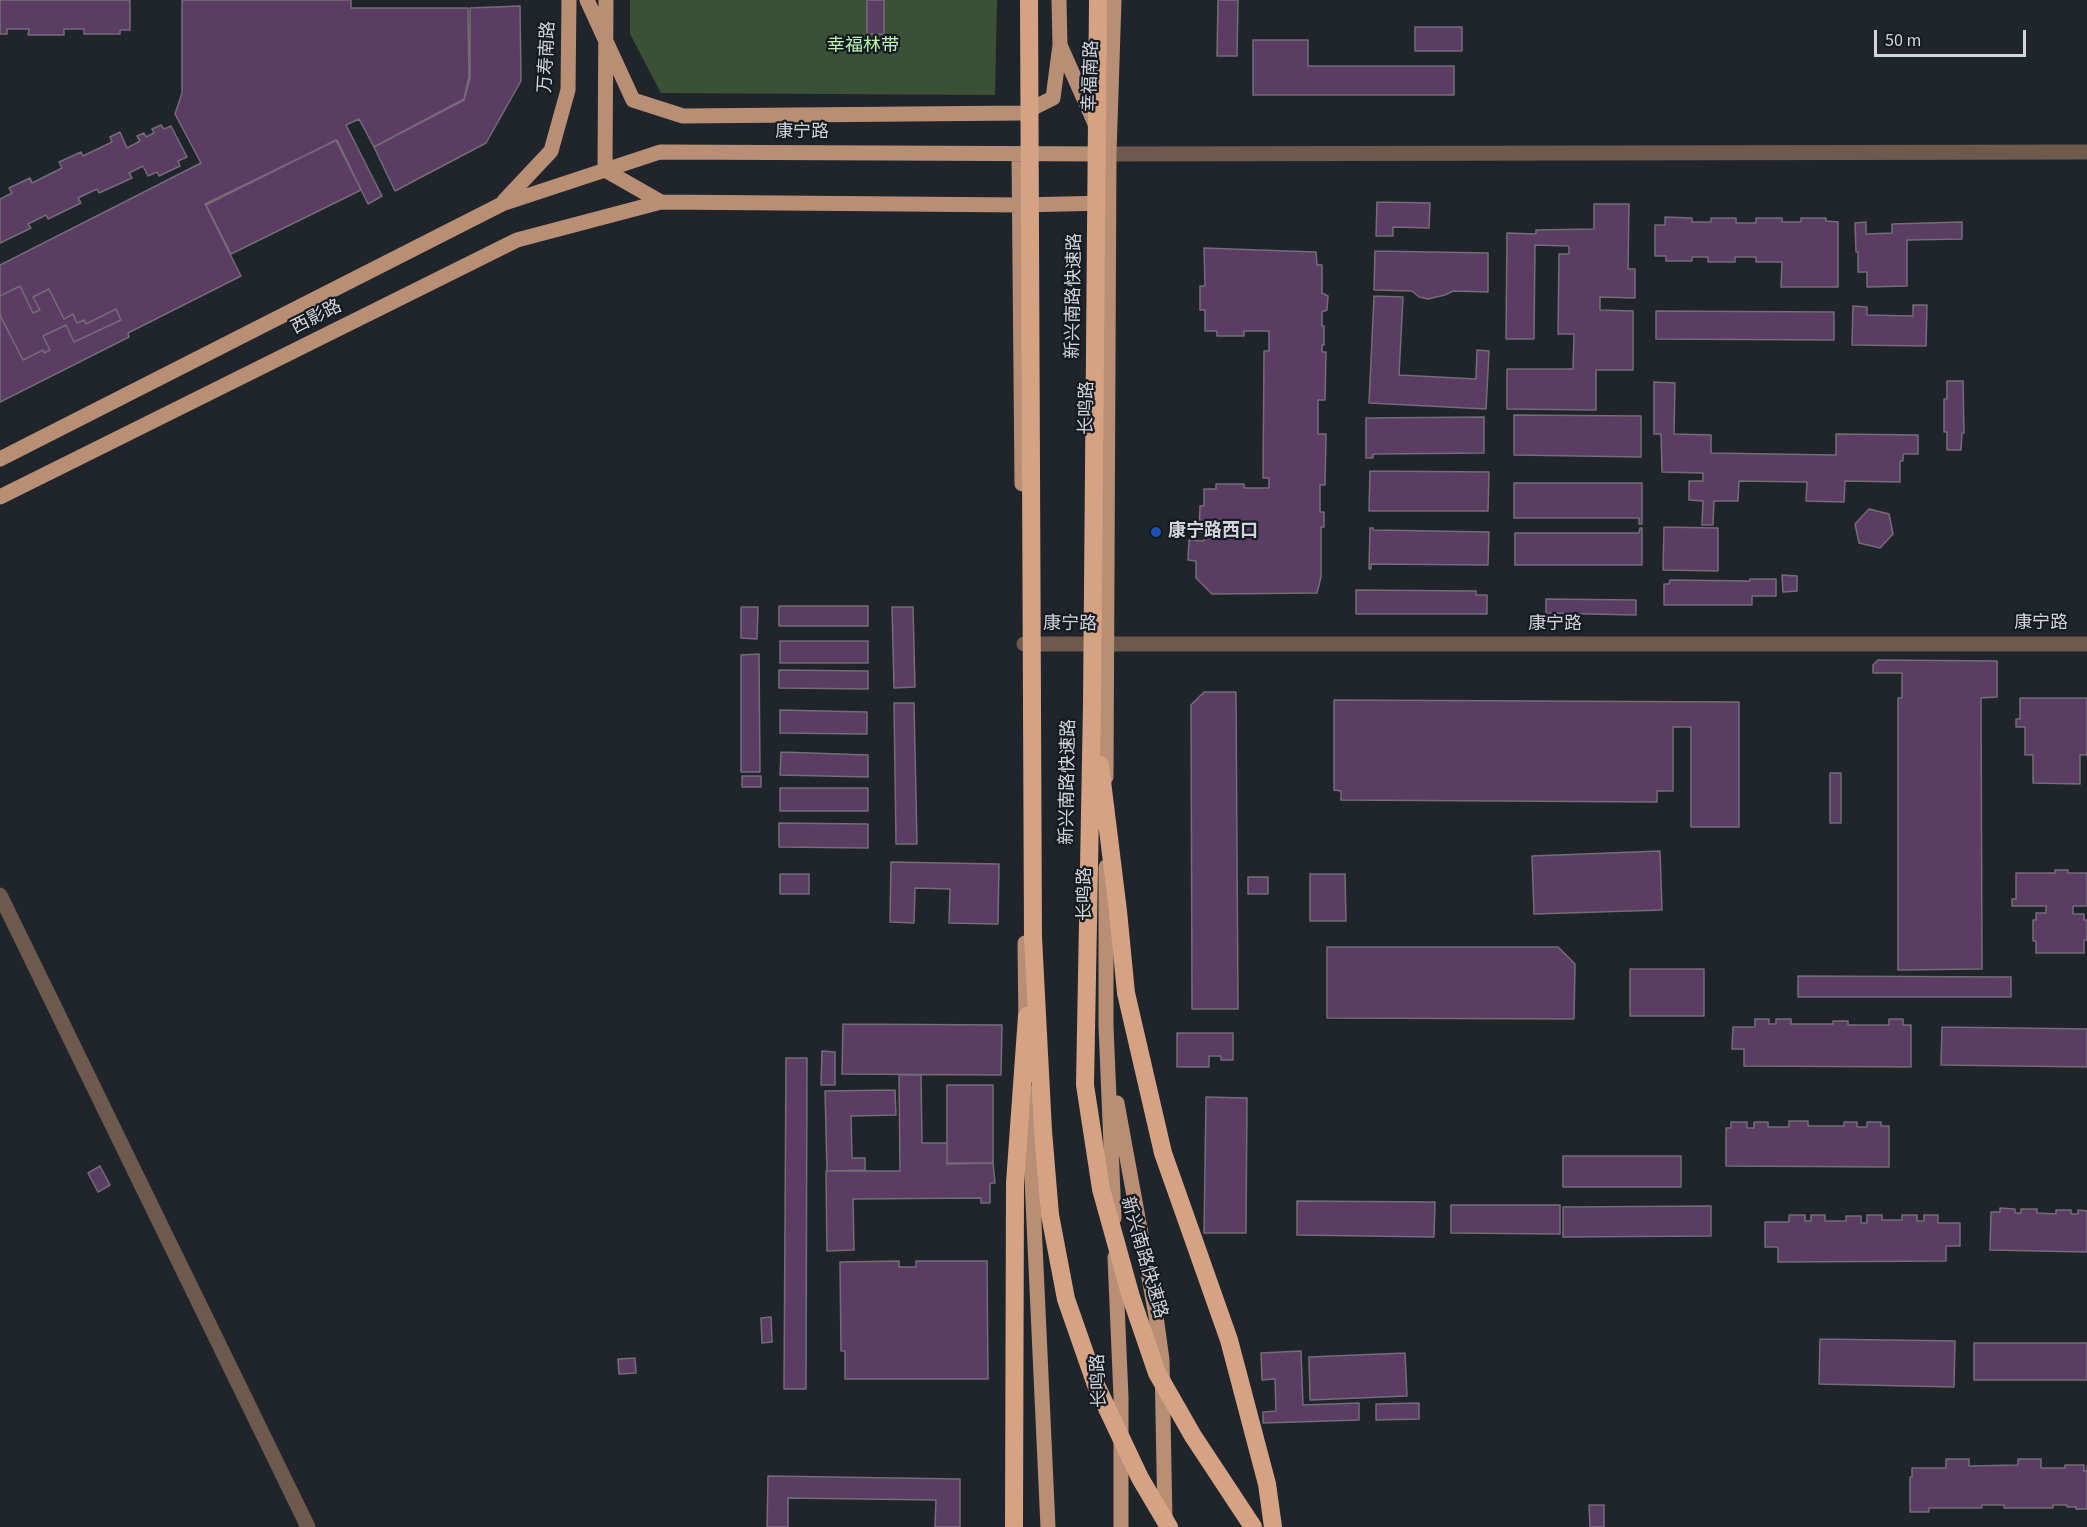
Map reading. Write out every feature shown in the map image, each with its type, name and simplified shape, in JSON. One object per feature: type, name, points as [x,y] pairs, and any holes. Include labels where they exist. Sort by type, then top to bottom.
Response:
[{"type":"highway","name":"新兴南路快速路","points":[[1029,0],[1033,937],[1043,1131],[1050,1215],[1066,1299],[1096,1385],[1140,1478],[1167,1527]]},
{"type":"highway","name":"新兴南路快速路","points":[[1098,0],[1092,704],[1085,1085],[1101,1189],[1131,1297],[1157,1373],[1193,1436],[1253,1527]]},
{"type":"highway","points":[[1092,704],[1126,993],[1163,1153],[1229,1340],[1267,1484],[1273,1527]]},
{"type":"highway","points":[[1014,1527],[1015,1183],[1033,937]]},
{"type":"main road","name":"万寿南路","points":[[502,204],[551,151],[568,90],[569,0]]},
{"type":"main road","points":[[587,0],[633,100],[683,116],[1023,113],[1053,98],[1060,45],[1059,0]]},
{"type":"main road","points":[[606,0],[605,170],[661,202],[1020,204],[1110,202]]},
{"type":"main road","name":"幸福南路","points":[[1109,154],[1114,0]]},
{"type":"main road","points":[[1060,45],[1109,154]]},
{"type":"main road","name":"康宁路","points":[[502,204],[660,152],[1109,154]]},
{"type":"main road","points":[[1019,154],[1026,1037],[1048,1527]]},
{"type":"main road","name":"长鸣路","points":[[1109,154],[1106,645],[1107,1050],[1121,1397],[1121,1527]]},
{"type":"main road","name":"西影路","points":[[0,498],[517,240],[661,202]]},
{"type":"main road","name":"西影路","points":[[0,459],[502,204]]},
{"type":"main road","points":[[1107,1050],[1162,1360],[1167,1527]]},
{"type":"street","points":[[1109,154],[2087,152]]},
{"type":"street","name":"康宁路","points":[[1024,644],[2087,644]]},
{"type":"street","points":[[0,895],[308,1527]]},
{"type":"green space","name":"幸福林带","points":[[630,0],[997,0],[995,95],[661,93],[630,34]]},
{"type":"building","points":[[0,0],[130,0],[130,30],[120,30],[120,34],[84,34],[84,29],[64,29],[64,35],[28,35],[29,29],[7,29],[7,34],[0,34]]},
{"type":"building","points":[[182,0],[351,0],[351,8],[468,8],[469,77],[464,99],[374,147],[359,119],[346,125],[382,196],[368,204],[337,140],[205,204],[241,276],[128,333],[129,337],[0,402],[0,315],[23,360],[43,350],[44,353],[50,350],[43,336],[66,325],[74,342],[121,320],[116,309],[86,324],[84,320],[77,323],[73,314],[64,319],[49,289],[33,297],[40,310],[33,313],[20,286],[0,296],[0,265],[201,163],[175,114],[182,93]]},
{"type":"building","points":[[867,0],[884,0],[884,34],[867,34]]},
{"type":"building","points":[[1218,0],[1238,0],[1237,56],[1217,56]]},
{"type":"building","points":[[520,6],[521,81],[486,143],[395,191],[374,147],[464,100],[470,78],[470,8]]},
{"type":"building","points":[[1415,27],[1462,27],[1462,51],[1415,51]]},
{"type":"building","points":[[1253,40],[1308,40],[1308,66],[1454,66],[1454,95],[1253,95]]},
{"type":"building","points":[[161,125],[164,129],[171,126],[187,157],[178,161],[180,166],[159,176],[157,172],[148,176],[143,166],[129,173],[132,178],[99,193],[97,189],[78,198],[81,203],[48,219],[46,215],[28,224],[31,228],[0,243],[0,199],[12,193],[9,188],[30,178],[32,183],[62,168],[59,162],[81,152],[83,156],[112,142],[110,137],[120,132],[127,148],[140,141],[137,136],[144,133],[146,137],[154,133],[152,129]]},
{"type":"building","points":[[336,140],[361,190],[231,254],[206,205]]},
{"type":"building","points":[[1377,202],[1430,203],[1429,228],[1393,227],[1393,236],[1376,236]]},
{"type":"building","points":[[1594,204],[1629,204],[1628,269],[1635,269],[1635,298],[1600,297],[1600,310],[1633,311],[1633,370],[1596,370],[1596,410],[1507,409],[1507,369],[1573,369],[1574,334],[1558,334],[1559,254],[1569,254],[1569,246],[1535,245],[1534,339],[1506,339],[1507,233],[1536,234],[1536,230],[1594,229]]},
{"type":"building","points":[[1665,217],[1692,218],[1692,222],[1711,222],[1711,218],[1736,218],[1736,223],[1756,223],[1756,218],[1782,218],[1782,222],[1801,222],[1801,218],[1826,218],[1826,221],[1838,222],[1838,287],[1781,287],[1782,262],[1756,262],[1756,257],[1735,257],[1735,262],[1708,262],[1708,257],[1692,257],[1692,261],[1666,261],[1666,256],[1655,256],[1655,225],[1665,225]]},
{"type":"building","points":[[1866,222],[1866,234],[1892,233],[1892,224],[1962,222],[1962,239],[1907,240],[1907,286],[1867,287],[1867,272],[1858,272],[1855,223]]},
{"type":"building","points":[[1204,248],[1316,252],[1317,265],[1322,265],[1322,293],[1328,296],[1327,310],[1322,312],[1324,345],[1322,345],[1322,352],[1326,352],[1325,400],[1318,400],[1318,434],[1326,434],[1325,485],[1320,485],[1320,512],[1324,512],[1324,527],[1321,527],[1321,577],[1317,593],[1212,594],[1196,578],[1196,561],[1188,560],[1189,540],[1204,541],[1204,532],[1199,532],[1200,506],[1204,506],[1204,489],[1216,489],[1216,484],[1244,484],[1244,488],[1269,488],[1269,478],[1263,478],[1264,351],[1269,351],[1269,331],[1244,331],[1244,336],[1217,336],[1217,331],[1205,331],[1205,310],[1200,310],[1200,286],[1205,286]]},
{"type":"building","points":[[1375,251],[1488,253],[1488,292],[1453,291],[1428,299],[1419,297],[1412,291],[1374,290]]},
{"type":"building","points":[[20,286],[33,313],[40,310],[33,297],[49,289],[64,319],[73,314],[77,323],[84,320],[86,324],[116,309],[121,320],[74,342],[66,325],[43,336],[50,350],[44,353],[43,350],[23,360],[0,315],[0,296]]},
{"type":"building","points":[[1374,296],[1403,297],[1399,375],[1476,379],[1477,350],[1489,351],[1486,409],[1369,403]]},
{"type":"building","points":[[1913,305],[1927,305],[1926,346],[1852,345],[1853,306],[1867,307],[1867,315],[1913,316]]},
{"type":"building","points":[[1656,311],[1834,312],[1834,340],[1656,339]]},
{"type":"building","points":[[1947,381],[1963,381],[1964,433],[1962,433],[1961,450],[1947,450],[1947,432],[1944,432],[1944,399],[1947,399]]},
{"type":"building","points":[[1654,382],[1675,383],[1674,434],[1711,435],[1711,453],[1836,455],[1836,434],[1918,435],[1918,454],[1903,454],[1903,461],[1900,461],[1900,482],[1845,481],[1844,502],[1806,501],[1807,482],[1739,481],[1738,501],[1714,501],[1713,525],[1702,525],[1703,501],[1689,500],[1689,481],[1703,481],[1703,473],[1662,472],[1661,434],[1654,434]]},
{"type":"building","points":[[1514,415],[1641,416],[1641,457],[1514,455]]},
{"type":"building","points":[[1484,417],[1484,453],[1373,454],[1373,458],[1366,458],[1366,418]]},
{"type":"building","points":[[1370,471],[1489,472],[1488,511],[1369,511]]},
{"type":"building","points":[[1514,483],[1642,483],[1642,524],[1639,524],[1639,518],[1514,518]]},
{"type":"building","points":[[1869,509],[1889,514],[1893,534],[1880,548],[1859,543],[1855,524]]},
{"type":"building","points":[[1664,527],[1718,528],[1718,571],[1663,570]]},
{"type":"building","points":[[1370,528],[1373,530],[1489,532],[1488,565],[1371,564],[1371,569],[1369,569]]},
{"type":"building","points":[[1642,528],[1642,565],[1515,565],[1515,533],[1639,533]]},
{"type":"building","points":[[1782,575],[1797,576],[1797,591],[1783,592]]},
{"type":"building","points":[[1750,579],[1776,579],[1776,596],[1752,596],[1752,605],[1664,605],[1664,584],[1669,584],[1670,580],[1750,581]]},
{"type":"building","points":[[1356,590],[1476,591],[1476,595],[1487,595],[1487,614],[1356,614]]},
{"type":"building","points":[[1546,599],[1636,600],[1636,615],[1546,613]]},
{"type":"building","points":[[779,606],[868,606],[868,626],[779,626]]},
{"type":"building","points":[[741,607],[758,607],[757,639],[741,638]]},
{"type":"building","points":[[892,607],[913,607],[915,687],[894,688]]},
{"type":"building","points":[[780,641],[868,641],[868,663],[780,663]]},
{"type":"building","points":[[759,654],[760,772],[741,772],[741,655]]},
{"type":"building","points":[[1878,660],[1997,661],[1997,697],[1981,698],[1982,969],[1898,970],[1898,698],[1902,698],[1902,673],[1873,673],[1873,665]]},
{"type":"building","points":[[779,670],[868,671],[868,689],[779,688]]},
{"type":"building","points":[[1204,692],[1236,692],[1238,1009],[1192,1009],[1191,705]]},
{"type":"building","points":[[2020,698],[2087,698],[2087,755],[2080,755],[2080,784],[2033,783],[2033,755],[2025,755],[2025,727],[2016,727],[2016,719],[2020,719]]},
{"type":"building","points":[[1334,700],[1739,702],[1739,827],[1691,827],[1691,727],[1673,727],[1673,791],[1657,791],[1657,802],[1341,800],[1341,791],[1334,790]]},
{"type":"building","points":[[894,703],[914,703],[917,844],[896,844]]},
{"type":"building","points":[[780,710],[867,712],[867,734],[780,733]]},
{"type":"building","points":[[781,752],[868,755],[868,777],[780,775]]},
{"type":"building","points":[[1830,773],[1841,773],[1841,823],[1830,823]]},
{"type":"building","points":[[742,776],[761,776],[761,787],[742,787]]},
{"type":"building","points":[[780,788],[868,788],[868,811],[780,811]]},
{"type":"building","points":[[779,823],[868,824],[868,848],[779,847]]},
{"type":"building","points":[[1660,851],[1662,910],[1534,914],[1532,856]]},
{"type":"building","points":[[891,862],[999,864],[998,924],[949,923],[950,889],[915,888],[914,923],[890,922]]},
{"type":"building","points":[[2055,870],[2087,873],[2087,906],[2073,906],[2073,914],[2084,914],[2084,920],[2087,920],[2087,940],[2084,940],[2084,953],[2036,953],[2036,941],[2033,941],[2033,920],[2036,920],[2036,913],[2046,913],[2046,906],[2012,906],[2012,899],[2016,899],[2016,873],[2055,873]]},
{"type":"building","points":[[780,874],[809,874],[809,894],[780,894]]},
{"type":"building","points":[[1310,874],[1345,874],[1346,921],[1310,921]]},
{"type":"building","points":[[1248,877],[1268,877],[1268,894],[1248,894]]},
{"type":"building","points":[[1327,947],[1558,947],[1575,964],[1574,1019],[1327,1018]]},
{"type":"building","points":[[1630,969],[1704,969],[1704,1016],[1630,1016]]},
{"type":"building","points":[[1798,976],[2011,977],[2011,997],[1798,997]]},
{"type":"building","points":[[1755,1019],[1769,1019],[1769,1024],[1776,1024],[1776,1019],[1791,1019],[1791,1024],[1833,1024],[1833,1021],[1848,1021],[1848,1025],[1889,1025],[1889,1019],[1903,1019],[1903,1025],[1911,1025],[1911,1067],[1744,1066],[1744,1049],[1732,1049],[1733,1027],[1755,1027]]},
{"type":"building","points":[[843,1024],[1002,1025],[1001,1075],[842,1074]]},
{"type":"building","points":[[1942,1027],[2087,1029],[2087,1067],[1941,1065]]},
{"type":"building","points":[[1177,1033],[1233,1033],[1233,1060],[1221,1060],[1221,1056],[1209,1056],[1209,1067],[1177,1067]]},
{"type":"building","points":[[822,1051],[835,1052],[835,1085],[821,1085]]},
{"type":"building","points":[[786,1058],[807,1058],[806,1389],[784,1389]]},
{"type":"building","points":[[899,1075],[921,1075],[922,1143],[947,1143],[947,1164],[993,1163],[995,1183],[990,1183],[990,1203],[981,1203],[981,1198],[853,1199],[854,1250],[827,1251],[826,1171],[900,1171]]},
{"type":"building","points":[[947,1085],[993,1085],[993,1163],[947,1163]]},
{"type":"building","points":[[895,1090],[896,1115],[851,1116],[852,1158],[865,1158],[865,1170],[827,1171],[825,1091]]},
{"type":"building","points":[[1206,1097],[1247,1098],[1246,1233],[1204,1233]]},
{"type":"building","points":[[1789,1121],[1808,1121],[1808,1126],[1844,1126],[1844,1122],[1857,1122],[1857,1127],[1867,1127],[1867,1122],[1881,1122],[1881,1126],[1889,1126],[1889,1167],[1726,1166],[1726,1128],[1731,1128],[1731,1122],[1747,1122],[1747,1128],[1754,1128],[1754,1122],[1768,1122],[1768,1127],[1789,1127]]},
{"type":"building","points":[[1563,1156],[1681,1156],[1681,1187],[1563,1187]]},
{"type":"building","points":[[100,1166],[110,1185],[98,1192],[88,1173]]},
{"type":"building","points":[[1297,1201],[1435,1202],[1434,1237],[1297,1235]]},
{"type":"building","points":[[1451,1205],[1560,1205],[1560,1234],[1451,1233]]},
{"type":"building","points":[[1711,1206],[1711,1236],[1563,1237],[1563,1207]]},
{"type":"building","points":[[2000,1208],[2015,1209],[2015,1213],[2021,1213],[2021,1209],[2037,1209],[2037,1213],[2056,1214],[2056,1210],[2071,1210],[2071,1214],[2078,1214],[2078,1210],[2087,1211],[2087,1252],[1990,1250],[1991,1212],[2000,1212]]},
{"type":"building","points":[[1789,1215],[1805,1215],[1805,1221],[1811,1221],[1811,1215],[1825,1215],[1825,1221],[1846,1221],[1846,1216],[1861,1216],[1861,1223],[1867,1223],[1867,1215],[1882,1215],[1882,1220],[1902,1220],[1902,1215],[1917,1215],[1917,1221],[1924,1221],[1924,1215],[1938,1215],[1938,1223],[1960,1223],[1960,1246],[1946,1246],[1946,1261],[1778,1262],[1778,1247],[1765,1247],[1765,1222],[1789,1222]]},
{"type":"building","points":[[899,1261],[899,1267],[916,1267],[916,1261],[987,1261],[988,1379],[845,1379],[845,1351],[841,1351],[840,1262]]},
{"type":"building","points":[[771,1317],[772,1342],[762,1343],[761,1318]]},
{"type":"building","points":[[1820,1339],[1955,1341],[1954,1387],[1819,1384]]},
{"type":"building","points":[[1974,1343],[2087,1343],[2087,1380],[1974,1380]]},
{"type":"building","points":[[1301,1351],[1303,1405],[1359,1403],[1359,1420],[1263,1423],[1263,1412],[1276,1411],[1275,1379],[1262,1380],[1261,1353]]},
{"type":"building","points":[[1405,1353],[1407,1396],[1310,1400],[1309,1357]]},
{"type":"building","points":[[635,1358],[636,1373],[619,1374],[618,1359]]},
{"type":"building","points":[[1419,1403],[1419,1419],[1376,1420],[1376,1404]]},
{"type":"building","points":[[1946,1459],[1969,1459],[1969,1466],[2018,1465],[2018,1459],[2041,1459],[2041,1468],[2084,1465],[2084,1471],[2087,1471],[2087,1509],[2076,1509],[2076,1507],[2067,1507],[2067,1505],[2053,1505],[2053,1508],[2004,1508],[2004,1505],[1982,1505],[1982,1508],[1929,1508],[1929,1512],[1910,1512],[1912,1468],[1946,1468]]},
{"type":"building","points":[[768,1476],[960,1479],[960,1527],[935,1527],[936,1500],[788,1498],[788,1527],[767,1527]]},
{"type":"building","points":[[1589,1505],[1604,1505],[1604,1527],[1590,1527]]},
{"type":"place","name":"康宁路西口","points":[[1156,532]]}]
